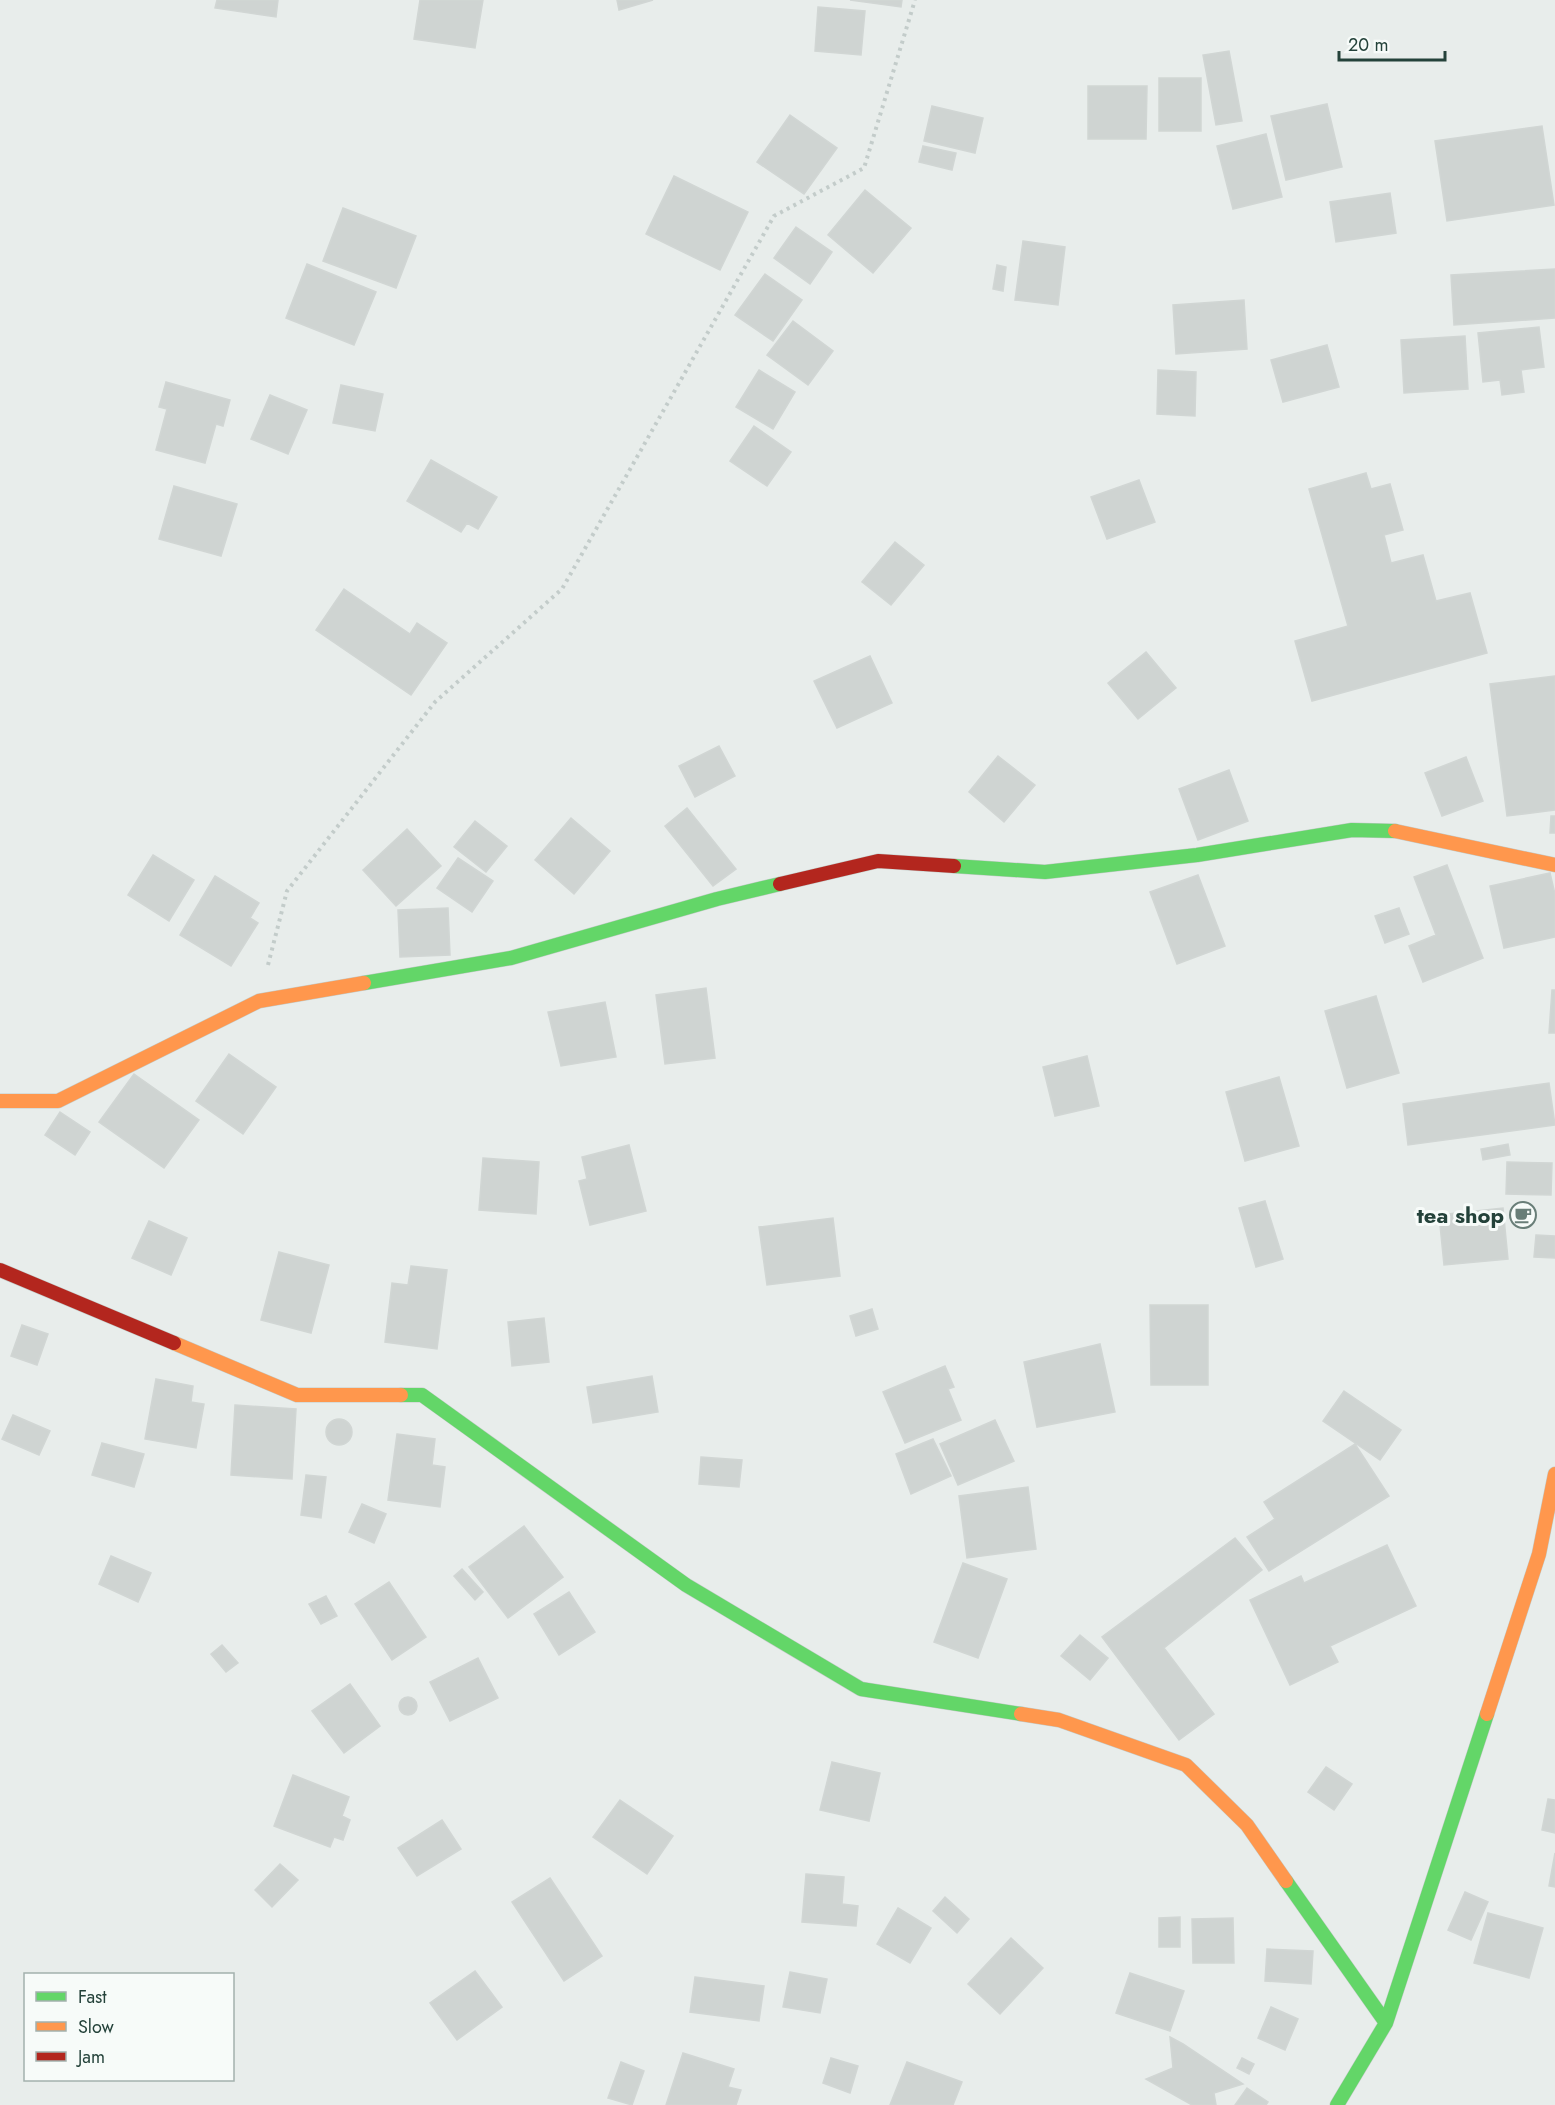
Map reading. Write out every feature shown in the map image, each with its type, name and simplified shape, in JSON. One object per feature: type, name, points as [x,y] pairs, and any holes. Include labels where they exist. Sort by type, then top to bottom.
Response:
[{"type":"main road","points":[[0,1101],[58,1101],[259,1001],[511,958],[717,899],[878,861],[1045,872],[1197,855],[1352,830],[1404,831],[1555,866]]},
{"type":"main road","points":[[0,1270],[297,1395],[422,1395],[686,1585],[861,1689],[1059,1720],[1186,1765],[1247,1826],[1386,2024]]},
{"type":"main road","points":[[1337,2105],[1386,2024],[1539,1554],[1555,1474]]},
{"type":"path","points":[[259,1001],[287,891],[435,702],[562,589],[774,216],[864,168],[915,0]]},
{"type":"building","points":[[217,0],[278,0],[276,17],[215,8]]},
{"type":"building","points":[[420,0],[483,0],[475,48],[414,39]]},
{"type":"building","points":[[617,0],[653,0],[619,10]]},
{"type":"building","points":[[850,0],[902,0],[901,7]]},
{"type":"building","points":[[818,7],[865,11],[861,55],[815,51]]},
{"type":"building","points":[[1229,51],[1242,121],[1216,125],[1203,55]]},
{"type":"building","points":[[1159,78],[1201,78],[1201,131],[1159,131]]},
{"type":"building","points":[[1088,86],[1147,86],[1146,139],[1088,139]]},
{"type":"building","points":[[1327,104],[1342,167],[1286,180],[1271,116]]},
{"type":"building","points":[[932,106],[983,118],[975,153],[924,141]]},
{"type":"building","points":[[790,115],[837,148],[804,194],[757,162]]},
{"type":"building","points":[[1542,126],[1554,205],[1447,221],[1435,141]]},
{"type":"building","points":[[1266,134],[1282,197],[1233,209],[1217,146]]},
{"type":"building","points":[[923,146],[956,153],[952,170],[919,162]]},
{"type":"building","points":[[674,176],[748,212],[720,270],[646,234]]},
{"type":"building","points":[[865,190],[911,228],[873,273],[828,235]]},
{"type":"building","points":[[1390,193],[1396,233],[1336,242],[1330,202]]},
{"type":"building","points":[[343,208],[416,236],[396,288],[323,261]]},
{"type":"building","points":[[796,227],[832,252],[810,284],[774,258]]},
{"type":"building","points":[[1023,241],[1065,247],[1058,305],[1015,300]]},
{"type":"building","points":[[307,264],[376,292],[354,345],[286,318]]},
{"type":"building","points":[[997,265],[1006,267],[1003,291],[993,289]]},
{"type":"building","points":[[1555,269],[1555,318],[1454,325],[1451,275]]},
{"type":"building","points":[[765,274],[802,300],[773,341],[735,315]]},
{"type":"building","points":[[1244,300],[1247,349],[1176,354],[1173,305]]},
{"type":"building","points":[[793,321],[833,351],[808,385],[767,355]]},
{"type":"building","points":[[1539,327],[1544,367],[1521,370],[1524,392],[1502,395],[1500,380],[1483,382],[1478,333]]},
{"type":"building","points":[[1465,336],[1468,389],[1404,393],[1401,340]]},
{"type":"building","points":[[1327,345],[1339,387],[1283,402],[1271,360]]},
{"type":"building","points":[[759,370],[795,392],[773,429],[736,407]]},
{"type":"building","points":[[1158,370],[1196,372],[1195,416],[1157,414]]},
{"type":"building","points":[[166,382],[230,400],[223,426],[216,424],[205,463],[156,450],[167,409],[159,407]]},
{"type":"building","points":[[341,385],[383,394],[375,431],[333,423]]},
{"type":"building","points":[[270,395],[307,410],[288,454],[251,439]]},
{"type":"building","points":[[754,426],[791,452],[767,486],[730,461]]},
{"type":"building","points":[[431,460],[497,497],[478,529],[467,523],[461,532],[407,501]]},
{"type":"building","points":[[1366,473],[1371,489],[1390,484],[1403,530],[1384,535],[1391,563],[1423,555],[1436,601],[1470,593],[1487,653],[1312,701],[1295,641],[1348,626],[1309,489]]},
{"type":"building","points":[[1139,480],[1155,522],[1107,539],[1091,497]]},
{"type":"building","points":[[174,486],[237,504],[221,556],[159,539]]},
{"type":"building","points":[[895,542],[924,565],[891,605],[862,582]]},
{"type":"building","points":[[344,589],[410,634],[417,623],[447,643],[411,695],[316,630]]},
{"type":"building","points":[[1146,652],[1176,688],[1138,719],[1108,683]]},
{"type":"building","points":[[870,656],[892,703],[837,728],[814,681]]},
{"type":"building","points":[[1555,676],[1555,810],[1507,816],[1490,684]]},
{"type":"building","points":[[719,746],[735,776],[695,797],[679,766]]},
{"type":"building","points":[[998,756],[1035,785],[1004,822],[969,792]]},
{"type":"building","points":[[1466,757],[1483,801],[1442,816],[1425,773]]},
{"type":"building","points":[[1229,770],[1248,821],[1198,840],[1179,789]]},
{"type":"building","points":[[687,808],[736,869],[713,886],[665,826]]},
{"type":"building","points":[[1551,816],[1555,816],[1555,833],[1550,833]]},
{"type":"building","points":[[571,818],[610,851],[574,894],[535,860]]},
{"type":"building","points":[[475,821],[507,846],[486,872],[454,847]]},
{"type":"building","points":[[407,829],[441,866],[396,906],[363,870]]},
{"type":"building","points":[[153,855],[194,880],[169,921],[128,895]]},
{"type":"building","points":[[458,858],[493,881],[472,912],[437,888]]},
{"type":"building","points":[[1447,865],[1483,958],[1423,982],[1409,946],[1436,935],[1414,877]]},
{"type":"building","points":[[1550,873],[1555,894],[1555,937],[1504,948],[1490,886]]},
{"type":"building","points":[[1198,875],[1225,946],[1177,964],[1150,892]]},
{"type":"building","points":[[215,876],[259,903],[250,918],[258,923],[231,966],[180,935]]},
{"type":"building","points":[[448,908],[450,955],[400,957],[398,910]]},
{"type":"building","points":[[1399,908],[1409,934],[1385,943],[1375,916]]},
{"type":"building","points":[[706,988],[715,1058],[665,1064],[656,995]]},
{"type":"building","points":[[1552,990],[1555,990],[1555,1033],[1549,1033]]},
{"type":"building","points":[[1376,996],[1399,1073],[1347,1088],[1325,1011]]},
{"type":"building","points":[[605,1002],[616,1057],[561,1066],[548,1012]]},
{"type":"building","points":[[229,1054],[276,1087],[243,1134],[196,1101]]},
{"type":"building","points":[[1087,1056],[1099,1106],[1055,1116],[1043,1067]]},
{"type":"building","points":[[134,1074],[199,1120],[164,1168],[99,1122]]},
{"type":"building","points":[[1279,1077],[1299,1146],[1245,1161],[1226,1092]]},
{"type":"building","points":[[1549,1083],[1555,1125],[1408,1145],[1403,1104]]},
{"type":"building","points":[[60,1112],[90,1132],[75,1155],[45,1135]]},
{"type":"building","points":[[1508,1144],[1510,1155],[1483,1160],[1481,1149]]},
{"type":"building","points":[[629,1145],[646,1211],[590,1225],[579,1181],[587,1179],[582,1157]]},
{"type":"building","points":[[483,1158],[539,1162],[536,1214],[479,1210]]},
{"type":"building","points":[[1507,1162],[1552,1163],[1551,1195],[1506,1194]]},
{"type":"building","points":[[1265,1201],[1283,1259],[1256,1267],[1239,1208]]},
{"type":"building","points":[[1503,1208],[1508,1259],[1444,1265],[1439,1215]]},
{"type":"building","points":[[833,1218],[840,1276],[767,1285],[759,1227]]},
{"type":"building","points":[[149,1221],[187,1238],[171,1275],[132,1258]]},
{"type":"building","points":[[1536,1235],[1555,1236],[1555,1258],[1534,1257]]},
{"type":"building","points":[[279,1252],[329,1265],[311,1333],[261,1320]]},
{"type":"building","points":[[411,1266],[447,1270],[437,1349],[385,1342],[392,1283],[408,1285]]},
{"type":"building","points":[[1150,1305],[1208,1305],[1208,1385],[1151,1385]]},
{"type":"building","points":[[872,1309],[878,1329],[856,1336],[850,1316]]},
{"type":"building","points":[[544,1318],[549,1362],[512,1366],[508,1322]]},
{"type":"building","points":[[22,1325],[48,1334],[37,1365],[11,1356]]},
{"type":"building","points":[[1100,1344],[1115,1412],[1037,1427],[1024,1362]]},
{"type":"building","points":[[945,1366],[954,1387],[948,1389],[961,1420],[905,1443],[883,1392]]},
{"type":"building","points":[[652,1376],[658,1412],[593,1423],[587,1387]]},
{"type":"building","points":[[156,1379],[193,1386],[191,1402],[204,1404],[196,1448],[145,1439]]},
{"type":"building","points":[[1344,1391],[1401,1430],[1380,1460],[1323,1421]]},
{"type":"building","points":[[235,1405],[296,1409],[292,1479],[231,1475]]},
{"type":"building","points":[[13,1415],[50,1431],[39,1455],[2,1439]]},
{"type":"building","points":[[339,1419],[348,1423],[352,1432],[348,1441],[339,1445],[330,1441],[326,1432],[330,1423]]},
{"type":"building","points":[[995,1420],[1014,1461],[958,1485],[940,1444]]},
{"type":"building","points":[[397,1434],[435,1439],[432,1465],[445,1467],[440,1507],[388,1500]]},
{"type":"building","points":[[933,1439],[951,1476],[911,1494],[896,1454]]},
{"type":"building","points":[[102,1443],[144,1454],[134,1487],[92,1475]]},
{"type":"building","points":[[1355,1444],[1389,1496],[1269,1571],[1247,1537],[1275,1519],[1264,1502]]},
{"type":"building","points":[[701,1457],[742,1460],[739,1487],[699,1484]]},
{"type":"building","points":[[306,1475],[326,1477],[321,1518],[301,1515]]},
{"type":"building","points":[[1028,1487],[1036,1549],[967,1558],[959,1496]]},
{"type":"building","points":[[362,1504],[386,1514],[374,1543],[349,1532]]},
{"type":"building","points":[[524,1526],[563,1577],[508,1618],[469,1567]]},
{"type":"building","points":[[1235,1538],[1262,1570],[1164,1648],[1214,1714],[1179,1740],[1102,1637]]},
{"type":"building","points":[[1387,1545],[1416,1606],[1330,1646],[1338,1662],[1290,1685],[1250,1600],[1301,1576],[1304,1583]]},
{"type":"building","points":[[111,1556],[151,1573],[138,1602],[99,1584]]},
{"type":"building","points":[[963,1563],[1007,1579],[978,1658],[934,1642]]},
{"type":"building","points":[[462,1569],[483,1592],[475,1600],[454,1576]]},
{"type":"building","points":[[389,1582],[426,1637],[392,1660],[355,1604]]},
{"type":"building","points":[[569,1592],[595,1632],[559,1655],[534,1614]]},
{"type":"building","points":[[326,1596],[337,1616],[321,1624],[309,1604]]},
{"type":"building","points":[[1080,1635],[1108,1658],[1090,1680],[1061,1656]]},
{"type":"building","points":[[222,1645],[238,1663],[226,1672],[211,1654]]},
{"type":"building","points":[[478,1658],[498,1698],[450,1721],[430,1682]]},
{"type":"building","points":[[350,1684],[380,1726],[344,1753],[312,1711]]},
{"type":"building","points":[[404,1697],[412,1697],[417,1702],[415,1713],[404,1715],[399,1710],[399,1702]]},
{"type":"building","points":[[832,1762],[880,1773],[869,1821],[820,1810]]},
{"type":"building","points":[[1326,1767],[1352,1784],[1334,1810],[1308,1792]]},
{"type":"building","points":[[293,1775],[349,1797],[342,1816],[350,1820],[343,1840],[334,1837],[330,1847],[274,1826]]},
{"type":"building","points":[[1548,1799],[1555,1800],[1555,1833],[1542,1830]]},
{"type":"building","points":[[620,1800],[673,1836],[647,1874],[593,1837]]},
{"type":"building","points":[[442,1820],[461,1849],[417,1876],[398,1848]]},
{"type":"building","points":[[1555,1853],[1555,1887],[1549,1886]]},
{"type":"building","points":[[280,1864],[298,1880],[272,1907],[255,1890]]},
{"type":"building","points":[[806,1874],[844,1877],[842,1904],[858,1906],[856,1926],[802,1922]]},
{"type":"building","points":[[550,1878],[602,1956],[564,1981],[512,1902]]},
{"type":"building","points":[[1465,1892],[1488,1902],[1471,1940],[1448,1930]]},
{"type":"building","points":[[945,1897],[969,1919],[957,1933],[933,1911]]},
{"type":"building","points":[[898,1908],[931,1928],[910,1963],[877,1944]]},
{"type":"building","points":[[1488,1913],[1543,1928],[1529,1978],[1474,1963]]},
{"type":"building","points":[[1180,1917],[1180,1947],[1159,1947],[1159,1918]]},
{"type":"building","points":[[1233,1918],[1234,1963],[1193,1963],[1192,1919]]},
{"type":"building","points":[[1011,1938],[1043,1968],[1000,2014],[968,1984]]},
{"type":"building","points":[[1267,1949],[1313,1951],[1311,1984],[1265,1981]]},
{"type":"building","points":[[475,1971],[502,2007],[457,2040],[430,2003]]},
{"type":"building","points":[[790,1972],[827,1979],[820,2013],[783,2007]]},
{"type":"building","points":[[1130,1973],[1184,1991],[1170,2031],[1116,2013]]},
{"type":"building","points":[[695,1977],[764,1986],[759,2021],[690,2012]]},
{"type":"building","points":[[1271,2007],[1298,2019],[1285,2050],[1258,2038]]},
{"type":"building","points":[[1170,2037],[1243,2084],[1214,2093],[1216,2105],[1192,2105],[1146,2079],[1173,2068]]},
{"type":"building","points":[[683,2053],[734,2069],[728,2087],[741,2090],[736,2105],[666,2105]]},
{"type":"building","points":[[831,2058],[858,2066],[850,2093],[823,2083]]},
{"type":"building","points":[[1242,2058],[1254,2064],[1249,2074],[1237,2068]]},
{"type":"building","points":[[621,2062],[644,2071],[632,2105],[608,2098]]},
{"type":"building","points":[[907,2062],[962,2082],[953,2105],[890,2105]]},
{"type":"building","points":[[1247,2088],[1268,2102],[1266,2105],[1235,2105]]},
{"type":"traffic: fast","points":[[954,866],[1045,872],[1197,855],[1352,830],[1395,831]]},
{"type":"traffic: fast","points":[[364,983],[511,958],[717,899],[780,884]]},
{"type":"traffic: fast","points":[[401,1395],[422,1395],[686,1585],[861,1689],[1021,1714]]},
{"type":"traffic: fast","points":[[1337,2105],[1386,2023],[1487,1714]]},
{"type":"traffic: fast","points":[[1286,1881],[1386,2023]]},
{"type":"traffic: slow","points":[[1395,831],[1555,865]]},
{"type":"traffic: slow","points":[[0,1101],[58,1101],[259,1001],[364,983]]},
{"type":"traffic: slow","points":[[174,1343],[297,1395],[401,1395]]},
{"type":"traffic: slow","points":[[1487,1714],[1539,1554],[1555,1474]]},
{"type":"traffic: slow","points":[[1021,1714],[1059,1720],[1186,1765],[1247,1825],[1286,1881]]},
{"type":"traffic: jam","points":[[780,884],[878,861],[954,866]]},
{"type":"traffic: jam","points":[[0,1270],[174,1343]]},
{"type":"place","name":"tea shop","points":[[1523,1215]]}]
